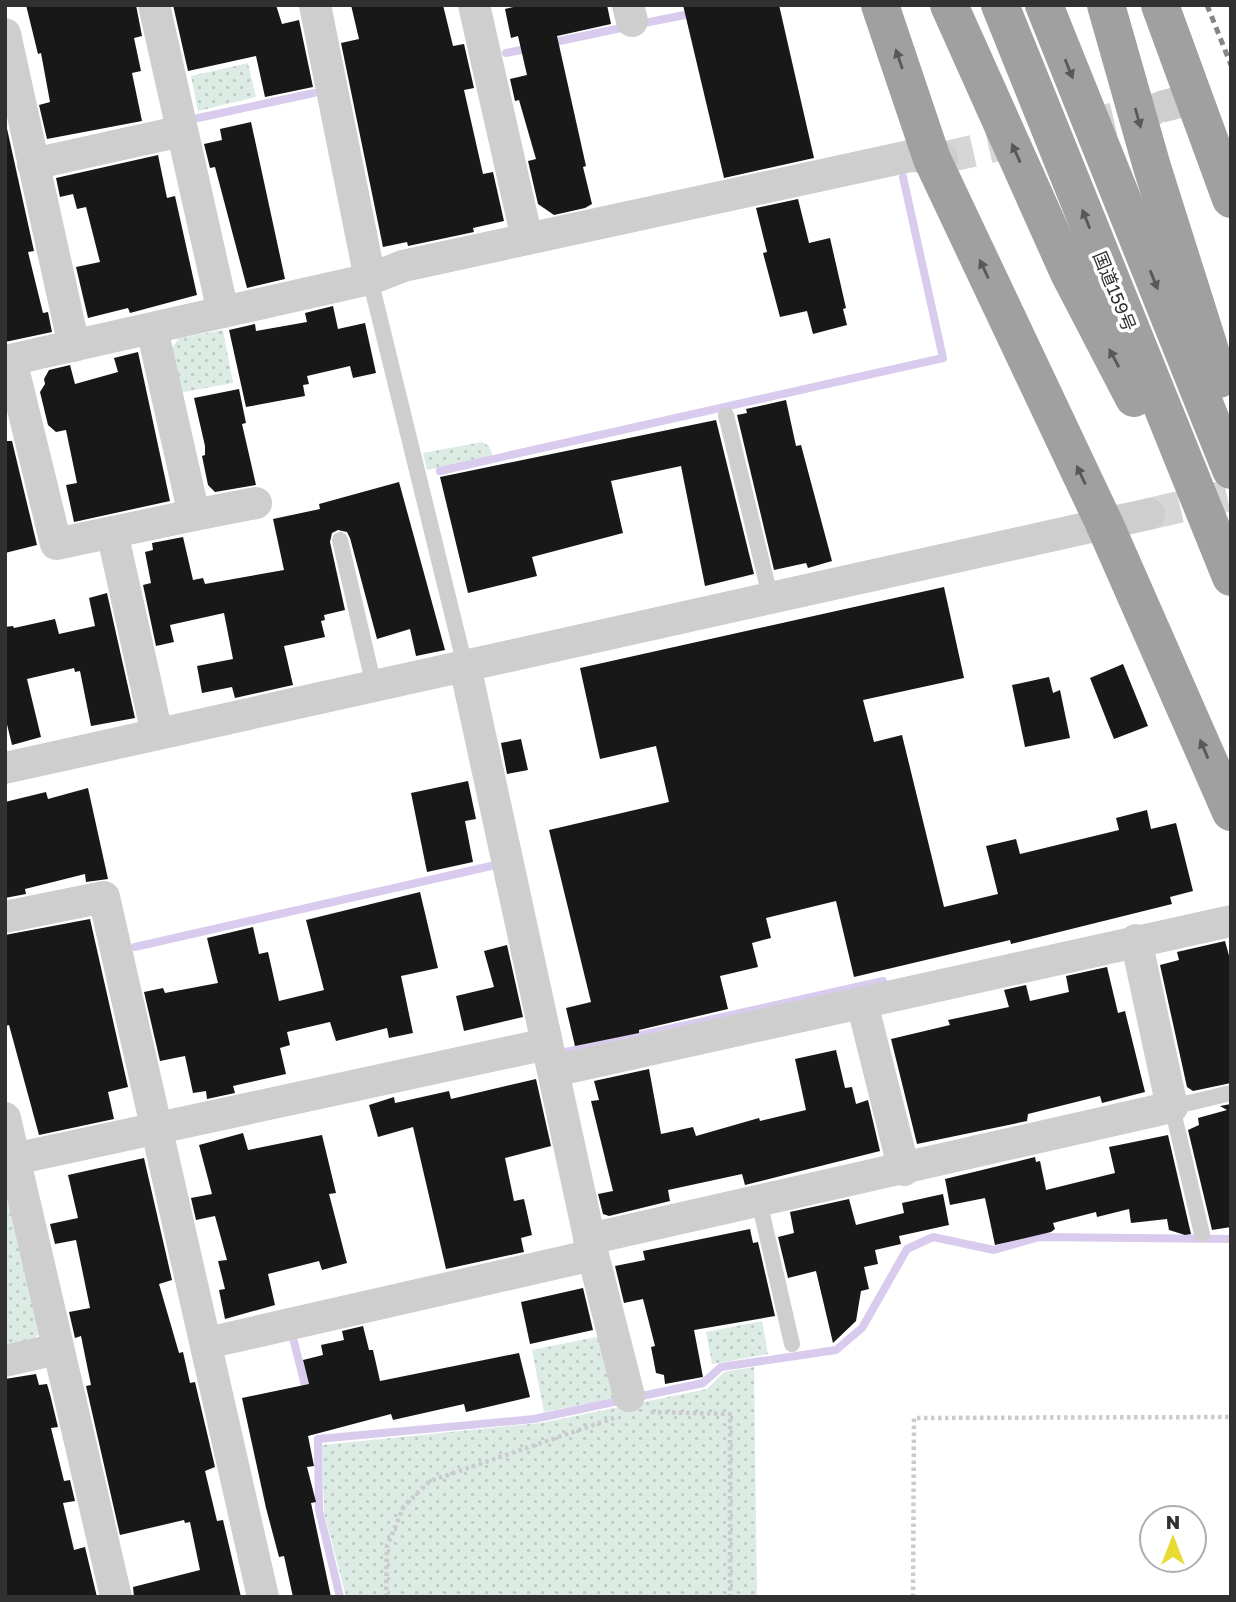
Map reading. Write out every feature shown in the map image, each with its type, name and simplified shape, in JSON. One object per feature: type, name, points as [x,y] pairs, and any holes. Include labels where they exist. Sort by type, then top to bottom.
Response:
[{"type":"highway","points":[[880,5],[937,158],[1104,523],[1231,812]]},
{"type":"highway","points":[[949,5],[1069,272],[1192,518],[1224,561]]},
{"type":"highway","name":"国道159号","points":[[999,5],[1224,561]]},
{"type":"highway","points":[[1044,5],[1231,470]]},
{"type":"highway","points":[[1106,5],[1152,167],[1231,415]]},
{"type":"highway","points":[[1160,5],[1178,103],[1231,199]]},
{"type":"street","points":[[154,5],[223,312]]},
{"type":"street","points":[[315,5],[370,279]]},
{"type":"street","points":[[474,5],[527,239]]},
{"type":"street","points":[[5,34],[74,346]]},
{"type":"street","points":[[33,164],[182,131]]},
{"type":"street","points":[[256,503],[56,544],[8,360],[370,279],[403,266],[527,239],[910,156],[937,158]]},
{"type":"street","points":[[152,328],[194,515]]},
{"type":"street","points":[[5,768],[1149,514]]},
{"type":"street","points":[[112,532],[157,734]]},
{"type":"street","points":[[465,666],[591,1247],[632,1404]]},
{"type":"street","points":[[5,917],[104,897],[263,1597]]},
{"type":"street","points":[[10,1160],[157,1128],[862,1003],[1231,920]]},
{"type":"street","points":[[207,1343],[591,1247],[759,1201],[1172,1107],[1136,940]]},
{"type":"street","points":[[862,1003],[904,1170]]},
{"type":"street","points":[[5,1118],[10,1160],[116,1597]]},
{"type":"street","points":[[5,1361],[57,1349]]},
{"type":"lane","points":[[370,279],[465,666]]},
{"type":"lane","points":[[726,415],[771,596]]},
{"type":"lane","points":[[340,540],[374,686]]},
{"type":"lane","points":[[1202,1234],[1172,1107],[1231,1093]]},
{"type":"lane","points":[[759,1201],[792,1344]]},
{"type":"path","points":[[386,1597],[387,1546],[404,1506],[430,1481],[632,1404],[730,1414],[730,1597]]},
{"type":"path","points":[[913,1597],[914,1418],[1231,1417]]},
{"type":"shaded area","points":[[248,63],[256,97],[198,111],[191,76]]},
{"type":"shaded area","points":[[223,330],[233,383],[179,393],[171,349],[179,338]]},
{"type":"shaded area","points":[[482,442],[489,446],[493,456],[427,470],[423,453]]},
{"type":"shaded area","points":[[5,1181],[39,1334],[29,1344],[5,1349]]},
{"type":"shaded area","points":[[762,1321],[768,1354],[712,1364],[706,1332]]},
{"type":"shaded area","points":[[601,1336],[614,1398],[544,1412],[532,1350]]},
{"type":"shaded area","points":[[754,1367],[757,1597],[346,1597],[324,1512],[322,1445],[541,1423],[707,1389],[724,1372]]},
{"type":"building","points":[[26,5],[136,5],[142,36],[134,38],[141,71],[132,73],[142,121],[47,139],[39,105],[50,102],[41,53],[38,54]]},
{"type":"building","points":[[173,5],[276,5],[282,24],[299,20],[313,87],[265,97],[256,56],[188,71]]},
{"type":"building","points":[[351,5],[443,5],[453,46],[464,44],[474,88],[464,90],[483,174],[493,172],[504,221],[473,228],[474,232],[408,246],[407,242],[383,247],[341,43],[359,39]]},
{"type":"building","points":[[522,5],[607,5],[611,24],[557,36],[586,166],[583,167],[592,204],[585,208],[554,215],[538,204],[528,161],[536,159],[510,79],[527,75],[518,36],[511,38],[505,9]]},
{"type":"building","points":[[683,5],[779,5],[814,158],[724,178]]},
{"type":"building","points":[[251,122],[285,279],[247,288],[215,167],[210,168],[204,144],[222,140],[220,129]]},
{"type":"building","points":[[6,124],[34,251],[28,252],[43,313],[48,312],[52,332],[5,342]]},
{"type":"building","points":[[158,155],[167,198],[175,196],[197,295],[130,313],[128,308],[88,318],[76,267],[100,262],[86,207],[77,209],[73,194],[60,197],[56,178]]},
{"type":"building","points":[[798,199],[809,243],[830,238],[846,308],[843,309],[847,325],[813,334],[807,311],[780,317],[763,253],[767,252],[756,208]]},
{"type":"building","points":[[333,306],[338,329],[365,323],[376,373],[353,378],[350,366],[307,376],[309,384],[303,385],[305,396],[246,407],[229,330],[255,324],[256,331],[307,322],[305,313]]},
{"type":"building","points":[[138,352],[170,501],[74,522],[66,485],[77,483],[66,430],[56,432],[48,425],[40,392],[45,384],[44,379],[49,370],[70,365],[75,384],[118,372],[114,358]]},
{"type":"building","points":[[239,389],[246,423],[242,424],[256,485],[215,492],[208,485],[202,456],[205,455],[205,446],[194,398]]},
{"type":"building","points":[[786,400],[796,446],[801,445],[832,561],[808,568],[806,563],[774,570],[737,415],[747,413],[746,409]]},
{"type":"building","points":[[716,420],[754,574],[705,586],[681,466],[611,481],[623,533],[532,557],[537,576],[468,593],[440,477]]},
{"type":"building","points":[[5,441],[12,441],[37,545],[5,553]]},
{"type":"building","points":[[399,482],[445,650],[416,656],[410,629],[377,639],[350,538],[347,532],[338,530],[332,533],[330,542],[345,610],[324,615],[325,620],[321,621],[325,637],[284,646],[293,685],[235,698],[232,687],[202,693],[197,666],[233,659],[224,613],[170,625],[174,642],[156,646],[143,585],[151,583],[145,552],[153,550],[152,543],[183,537],[193,580],[203,578],[205,584],[284,570],[273,519],[320,509],[319,504]]},
{"type":"building","points":[[944,587],[964,678],[863,700],[874,742],[902,735],[944,907],[998,894],[986,846],[1016,839],[1020,854],[1119,830],[1116,818],[1147,810],[1151,829],[1176,823],[1193,891],[1170,897],[1172,904],[1011,944],[1010,940],[854,977],[836,901],[766,918],[771,938],[752,943],[758,967],[720,976],[728,1009],[639,1030],[639,1033],[575,1046],[566,1008],[591,1002],[549,830],[669,802],[656,746],[600,759],[580,668]]},
{"type":"building","points":[[107,593],[135,718],[91,726],[80,671],[75,672],[74,668],[27,679],[41,737],[12,745],[5,716],[5,627],[14,628],[55,619],[59,634],[95,626],[89,598]]},
{"type":"building","points":[[1123,664],[1148,726],[1114,739],[1090,678]]},
{"type":"building","points":[[1049,677],[1053,693],[1060,690],[1070,738],[1025,747],[1012,685]]},
{"type":"building","points":[[521,739],[528,770],[507,774],[501,743]]},
{"type":"building","points":[[468,781],[476,819],[465,821],[473,862],[427,872],[411,793]]},
{"type":"building","points":[[88,788],[108,879],[86,882],[85,874],[25,889],[26,894],[5,898],[5,802],[46,792],[48,799]]},
{"type":"building","points":[[420,892],[438,968],[401,976],[413,1033],[389,1038],[387,1028],[336,1041],[330,1022],[287,1032],[290,1045],[280,1048],[286,1074],[233,1086],[235,1093],[207,1099],[206,1091],[193,1093],[185,1056],[160,1061],[144,992],[163,988],[165,993],[218,983],[207,938],[253,927],[259,954],[268,952],[279,1001],[324,990],[306,920]]},
{"type":"building","points":[[90,919],[128,1087],[108,1092],[114,1119],[39,1135],[9,1025],[5,1026],[5,935]]},
{"type":"building","points":[[1225,941],[1231,963],[1231,1083],[1193,1091],[1187,1087],[1160,965],[1179,960],[1177,952]]},
{"type":"building","points":[[507,945],[523,1017],[464,1031],[456,996],[494,987],[484,951]]},
{"type":"building","points":[[1107,967],[1118,1013],[1125,1011],[1145,1092],[1102,1103],[1100,1096],[1028,1114],[1027,1121],[917,1144],[891,1039],[950,1025],[948,1020],[1009,1007],[1004,990],[1026,985],[1030,1001],[1069,992],[1066,976]]},
{"type":"building","points":[[836,1050],[845,1088],[852,1087],[856,1104],[868,1100],[880,1151],[745,1185],[742,1174],[668,1190],[670,1201],[609,1216],[603,1214],[598,1194],[613,1191],[591,1101],[599,1100],[594,1081],[649,1069],[661,1134],[693,1127],[696,1136],[759,1118],[760,1121],[806,1110],[795,1059]]},
{"type":"building","points":[[536,1079],[551,1146],[505,1158],[514,1201],[524,1199],[532,1235],[521,1238],[524,1252],[446,1269],[413,1127],[378,1137],[369,1105],[394,1097],[395,1103],[449,1091],[451,1099]]},
{"type":"building","points":[[1231,1104],[1231,1227],[1212,1230],[1188,1130],[1199,1125],[1198,1118],[1227,1110],[1220,1106]]},
{"type":"building","points":[[243,1133],[248,1150],[322,1135],[336,1193],[329,1194],[347,1263],[322,1270],[319,1261],[268,1274],[275,1305],[225,1319],[219,1290],[225,1289],[218,1261],[227,1260],[215,1216],[196,1220],[191,1198],[212,1194],[199,1145]]},
{"type":"building","points":[[1168,1135],[1191,1234],[1169,1230],[1167,1219],[1131,1223],[1129,1209],[1097,1217],[1096,1212],[1053,1223],[1055,1229],[1051,1232],[995,1245],[985,1198],[950,1205],[945,1179],[1035,1157],[1036,1162],[1040,1161],[1046,1190],[1115,1173],[1109,1147]]},
{"type":"building","points":[[144,1158],[172,1280],[159,1284],[179,1353],[183,1352],[190,1383],[195,1382],[215,1467],[205,1471],[217,1521],[223,1520],[241,1597],[134,1597],[133,1587],[200,1570],[190,1522],[185,1523],[184,1520],[120,1535],[86,1386],[91,1385],[81,1336],[75,1338],[69,1312],[90,1308],[76,1240],[55,1244],[50,1224],[78,1218],[68,1175]]},
{"type":"building","points":[[943,1194],[949,1225],[899,1236],[901,1244],[875,1250],[878,1264],[864,1267],[869,1289],[861,1291],[856,1321],[833,1343],[816,1271],[788,1278],[778,1237],[794,1233],[790,1212],[849,1199],[856,1225],[904,1213],[902,1203]]},
{"type":"building","points":[[750,1229],[753,1243],[758,1242],[775,1316],[694,1330],[703,1377],[665,1384],[664,1375],[656,1373],[651,1347],[655,1346],[643,1299],[624,1303],[615,1266],[645,1260],[643,1251]]},
{"type":"building","points":[[583,1288],[593,1330],[530,1344],[521,1302]]},
{"type":"building","points":[[363,1326],[369,1350],[373,1350],[380,1381],[519,1353],[530,1397],[466,1412],[464,1404],[393,1420],[391,1414],[308,1436],[314,1466],[307,1467],[316,1502],[311,1503],[331,1597],[293,1597],[284,1556],[279,1557],[266,1508],[242,1398],[309,1384],[303,1360],[323,1355],[321,1345],[344,1340],[342,1331]]},
{"type":"building","points":[[36,1374],[39,1385],[47,1384],[58,1427],[51,1428],[64,1481],[70,1480],[75,1501],[63,1503],[74,1550],[85,1547],[97,1597],[5,1597],[5,1379]]},
{"type":"waterway","points":[[639,24],[695,13]]},
{"type":"waterway","points":[[550,43],[626,27]]},
{"type":"waterway","points":[[506,53],[531,48]]},
{"type":"waterway","points":[[198,118],[314,93]]},
{"type":"waterway","points":[[440,471],[943,358],[903,177]]},
{"type":"waterway","points":[[135,947],[491,866]]},
{"type":"waterway","points":[[561,1053],[883,981]]},
{"type":"waterway","points":[[340,1597],[319,1510],[318,1439],[534,1419],[703,1383],[721,1367],[836,1350],[862,1328],[907,1249],[933,1237],[994,1250],[1039,1237],[1231,1239]]},
{"type":"waterway","points":[[293,1338],[307,1393]]},
{"type":"tunnel","points":[[942,158],[1159,108]]},
{"type":"tunnel","points":[[1149,514],[1231,495]]},
{"type":"railway","points":[[1207,5],[1231,65]]}]
